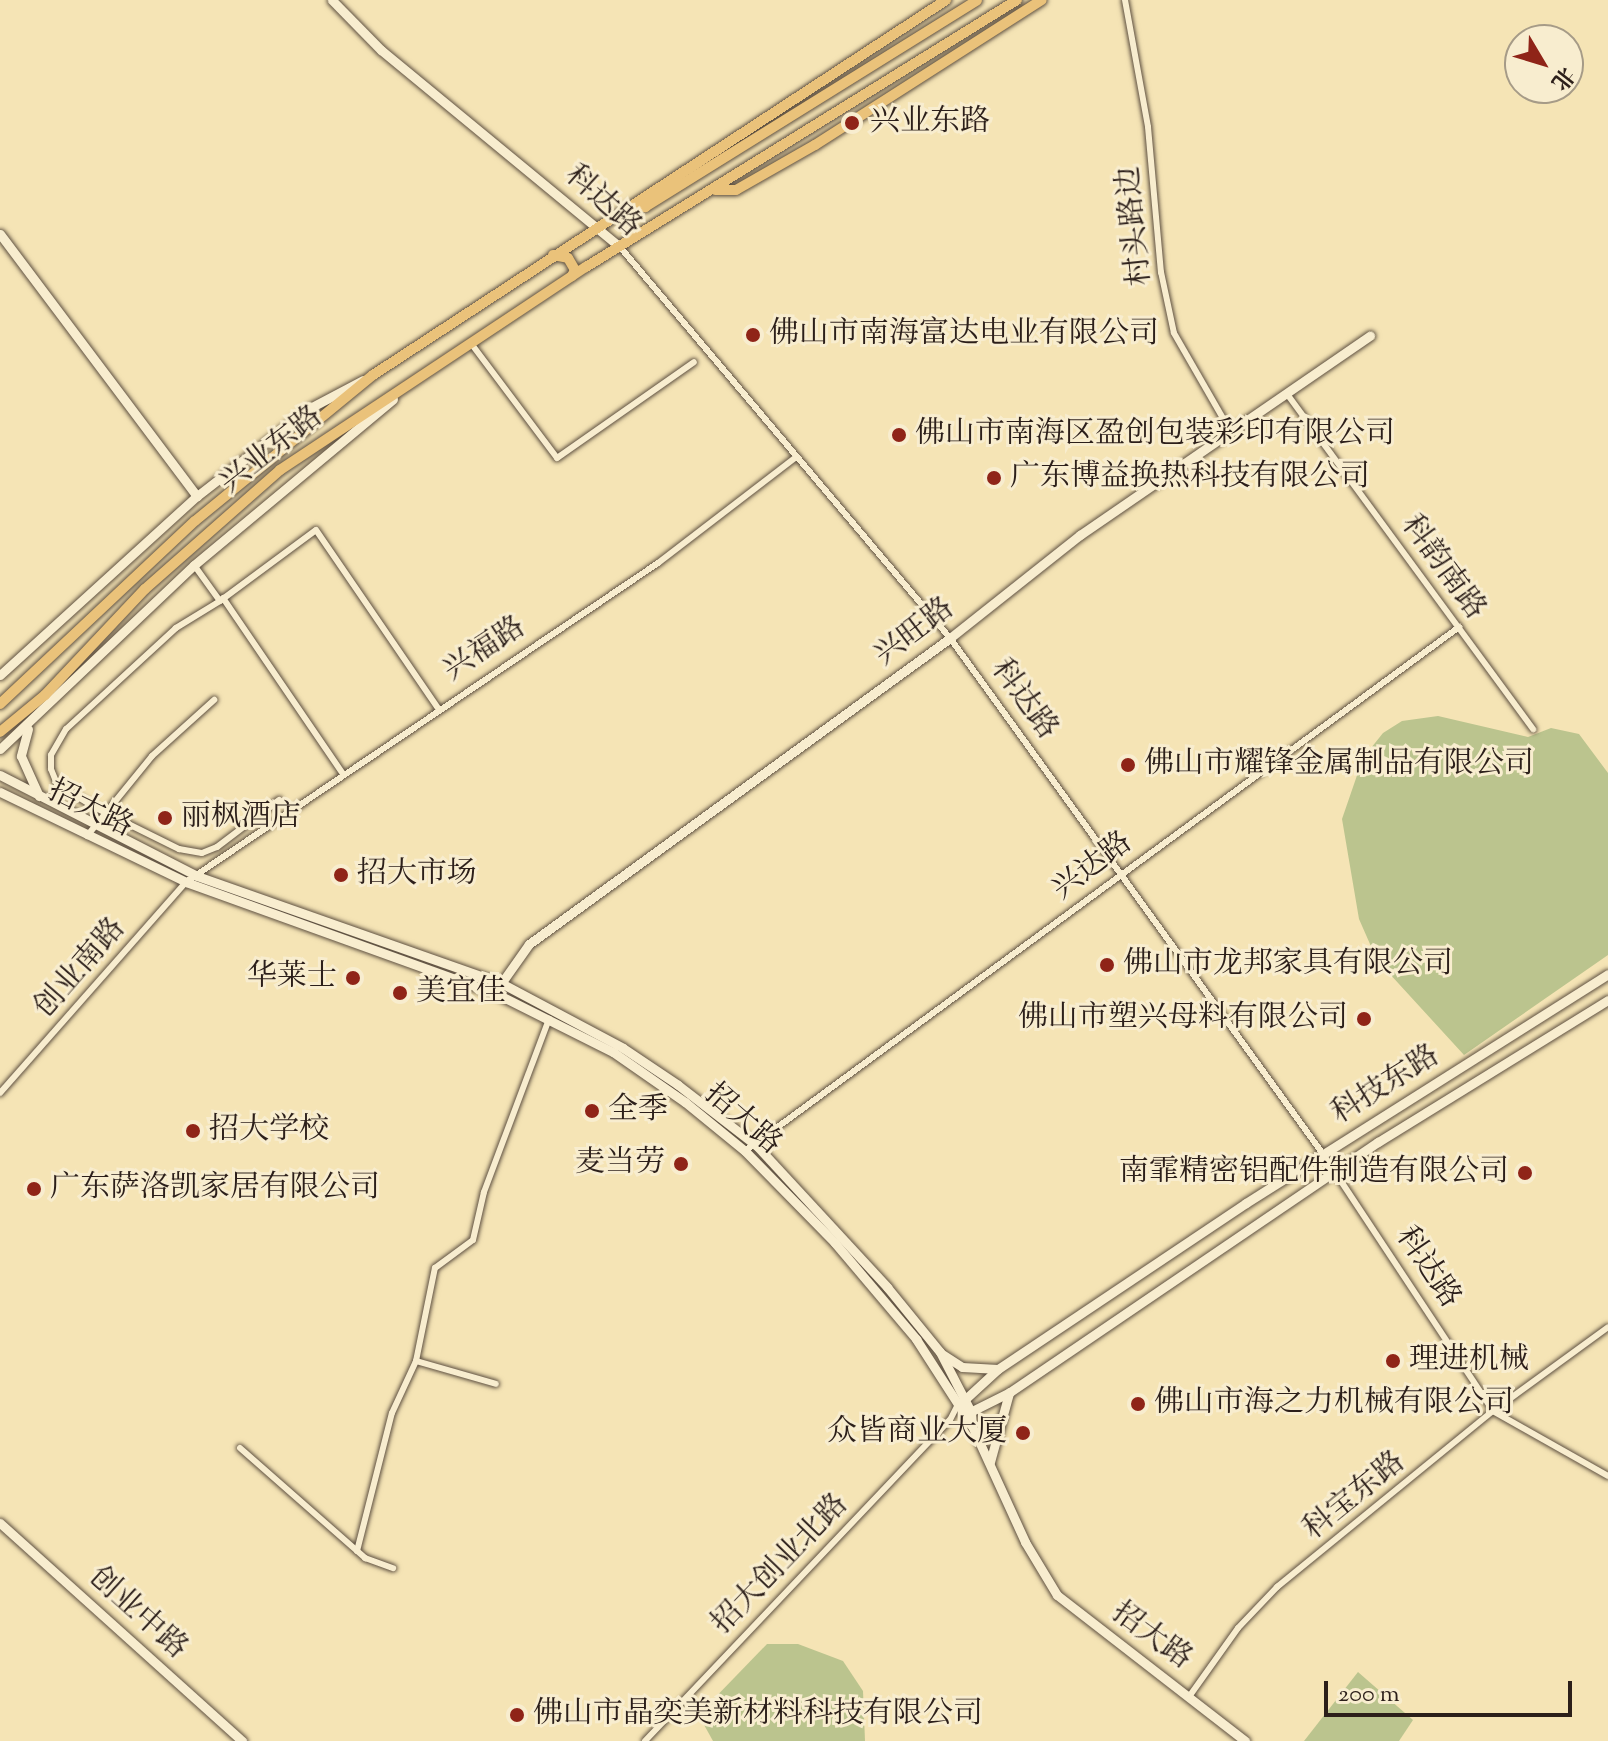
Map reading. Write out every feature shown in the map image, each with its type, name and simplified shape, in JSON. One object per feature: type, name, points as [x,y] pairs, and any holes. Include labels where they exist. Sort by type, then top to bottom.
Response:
[{"type":"main road","points":[[0,704],[195,521],[373,375],[552,255],[637,204],[755,121],[946,0]]},
{"type":"main road","points":[[637,204],[645,207],[977,0]]},
{"type":"main road","name":"兴业东路","points":[[0,732],[207,535],[280,470],[470,342],[1017,0]]},
{"type":"main road","points":[[713,190],[736,190],[815,145],[1042,0]]},
{"type":"main road","name":"科达路","points":[[336,2],[381,50],[620,247]]},
{"type":"main road","points":[[0,234],[197,496]]},
{"type":"main road","points":[[552,255],[568,258],[575,270],[571,278]]},
{"type":"main road","name":"兴旺路","points":[[497,994],[501,983],[529,944],[950,638],[1080,535],[1370,336]]},
{"type":"main road","points":[[0,675],[197,496],[310,408],[373,375]]},
{"type":"main road","points":[[0,749],[194,565],[419,375]]},
{"type":"main road","points":[[33,720],[21,756],[37,794],[55,807]]},
{"type":"main road","name":"招大路","points":[[0,775],[55,807],[197,876],[501,983],[623,1048],[757,1146],[887,1287],[940,1352],[1025,1542],[1057,1595],[1132,1658],[1191,1694],[1245,1741]]},
{"type":"main road","name":"招大路","points":[[0,792],[186,882],[497,994],[613,1052],[745,1151],[835,1243],[916,1339],[961,1403]]},
{"type":"main road","name":"科技东路","points":[[961,1403],[998,1369],[1323,1154],[1608,974]]},
{"type":"main road","points":[[967,1415],[1010,1392],[1333,1171],[1608,1000]]},
{"type":"main road","points":[[940,1352],[962,1367],[998,1369]]},
{"type":"main road","points":[[990,1462],[1010,1392]]},
{"type":"main road","name":"创业中路","points":[[0,1523],[242,1741]]},
{"type":"street","name":"村头路边","points":[[1125,0],[1148,127],[1161,272],[1174,333],[1231,432]]},
{"type":"street","name":"科达路","points":[[620,247],[950,638],[1323,1154],[1493,1411],[1608,1476]]},
{"type":"street","points":[[470,342],[557,458],[694,362]]},
{"type":"street","name":"科韵南路","points":[[1287,394],[1533,729]]},
{"type":"street","name":"兴福路","points":[[197,876],[438,708],[658,563],[795,458]]},
{"type":"street","points":[[279,800],[217,847],[202,853],[179,849],[105,813],[57,784],[51,769],[55,744],[156,644],[316,530],[438,708]]},
{"type":"street","points":[[194,565],[222,599],[343,774]]},
{"type":"street","name":"兴达路","points":[[745,1151],[757,1146],[1119,875],[1459,627]]},
{"type":"street","points":[[87,836],[152,756],[214,700]]},
{"type":"street","name":"创业南路","points":[[0,1093],[186,882],[197,876]]},
{"type":"street","points":[[357,1551],[392,1413],[416,1361],[435,1268],[473,1240],[484,1192],[550,1019]]},
{"type":"street","name":"科宝东路","points":[[1191,1694],[1238,1628],[1277,1587],[1493,1411],[1608,1327]]},
{"type":"street","points":[[416,1361],[496,1384]]},
{"type":"street","name":"招大创业北路","points":[[645,1741],[950,1420],[961,1403]]},
{"type":"street","points":[[950,1420],[967,1415]]},
{"type":"street","points":[[240,1448],[357,1551],[393,1568]]},
{"type":"green space","points":[[1438,716],[1528,737],[1551,728],[1579,734],[1608,773],[1608,955],[1464,1055],[1377,960],[1359,919],[1342,819],[1363,758],[1383,733],[1402,721]]},
{"type":"green space","points":[[767,1644],[798,1644],[843,1661],[863,1691],[865,1741],[713,1741],[703,1723],[706,1707]]},
{"type":"green space","points":[[1358,1672],[1413,1720],[1399,1741],[1304,1741]]},
{"type":"place","name":"兴业东路","points":[[852,123]]},
{"type":"place","name":"佛山市南海富达电业有限公司","points":[[753,335]]},
{"type":"place","name":"佛山市南海区盈创包装彩印有限公司","points":[[899,435]]},
{"type":"place","name":"广东博益换热科技有限公司","points":[[994,478]]},
{"type":"place","name":"佛山市耀锋金属制品有限公司","points":[[1128,765]]},
{"type":"place","name":"丽枫酒店","points":[[165,818]]},
{"type":"place","name":"招大市场","points":[[341,875]]},
{"type":"place","name":"佛山市龙邦家具有限公司","points":[[1107,965]]},
{"type":"place","name":"华莱士","points":[[353,978]]},
{"type":"place","name":"美宜佳","points":[[400,993]]},
{"type":"place","name":"佛山市塑兴母料有限公司","points":[[1364,1019]]},
{"type":"place","name":"全季","points":[[592,1111]]},
{"type":"place","name":"招大学校","points":[[193,1131]]},
{"type":"place","name":"麦当劳","points":[[681,1164]]},
{"type":"place","name":"南霏精密铝配件制造有限公司","points":[[1525,1173]]},
{"type":"place","name":"广东萨洛凯家居有限公司","points":[[34,1189]]},
{"type":"place","name":"理进机械","points":[[1393,1361]]},
{"type":"place","name":"佛山市海之力机械有限公司","points":[[1138,1404]]},
{"type":"place","name":"众皆商业大厦","points":[[1023,1433]]},
{"type":"place","name":"佛山市晶奕美新材料科技有限公司","points":[[517,1715]]}]
